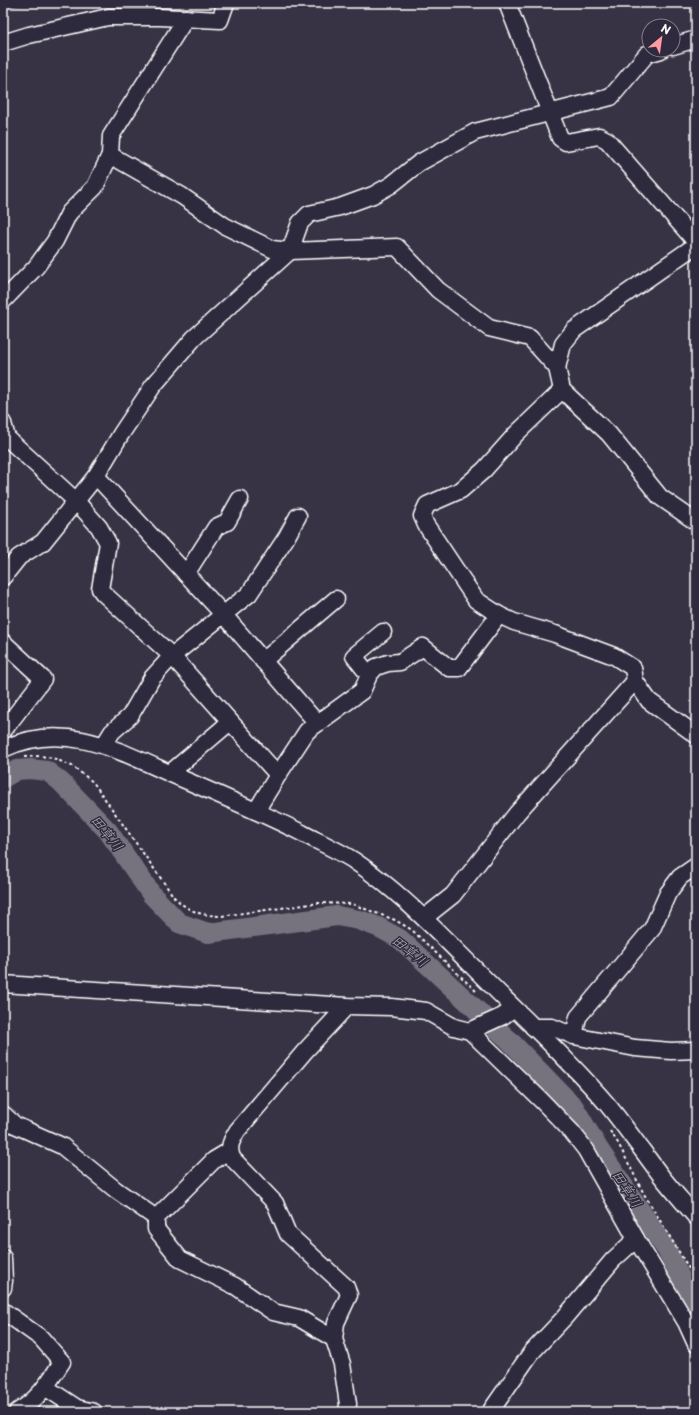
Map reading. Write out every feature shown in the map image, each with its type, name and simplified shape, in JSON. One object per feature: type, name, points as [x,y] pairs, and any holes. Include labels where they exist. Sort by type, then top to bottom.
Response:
[{"type":"street","points":[[3,43],[29,35],[108,17],[220,20],[226,3]]},
{"type":"street","points":[[507,3],[560,138],[566,142],[599,136],[607,140],[696,244],[574,330],[563,344],[557,368],[562,390],[609,434],[660,497],[696,522]]},
{"type":"street","points":[[3,301],[36,267],[55,241],[69,213],[95,187],[110,154],[111,136],[186,18]]},
{"type":"street","points":[[681,44],[696,39]]},
{"type":"street","points":[[3,577],[19,557],[43,542],[96,476],[121,434],[153,386],[194,338],[290,251],[300,223],[309,214],[340,207],[373,195],[391,185],[419,163],[475,132],[611,97],[644,58]]},
{"type":"street","points":[[110,154],[182,196],[225,226],[272,249],[290,251],[397,247],[438,290],[489,328],[530,338],[557,368]]},
{"type":"street","points":[[562,390],[516,434],[484,470],[460,490],[427,505],[422,516],[426,525],[476,600],[499,615],[514,622],[555,634],[614,656],[633,668],[635,681],[649,701],[696,735]]},
{"type":"street","points":[[3,423],[8,438],[76,501],[99,527],[108,543],[100,589],[103,593],[172,656],[278,775]]},
{"type":"street","points":[[96,476],[223,614],[317,723]]},
{"type":"street","points":[[186,574],[216,527],[227,522],[240,499]]},
{"type":"street","points":[[104,745],[112,732],[130,716],[152,678],[172,656],[249,594],[286,538],[298,516]]},
{"type":"street","points":[[263,661],[336,599]]},
{"type":"street","points":[[256,811],[307,731],[362,691],[369,675],[376,667],[388,663],[400,662],[423,647],[449,668],[459,668],[499,615]]},
{"type":"street","points":[[369,675],[354,656],[383,632]]},
{"type":"street","points":[[3,642],[43,679],[3,731]]},
{"type":"street","points":[[424,918],[453,895],[517,813],[635,681]]},
{"type":"street","points":[[170,773],[230,722]]},
{"type":"street","points":[[3,749],[24,741],[54,737],[78,738],[104,745],[256,811],[320,842],[352,860],[385,883],[424,918],[509,1012],[533,1027],[574,1068],[607,1104],[664,1179],[696,1217]]},
{"type":"street","points":[[574,1036],[578,1017],[652,929],[668,893],[680,876],[696,866]]},
{"type":"street","points":[[3,984],[347,1006],[391,1007],[426,1011],[454,1027],[470,1032],[572,1132],[586,1150],[636,1239],[686,1322],[696,1344]]},
{"type":"street","points":[[347,1006],[305,1051],[237,1131],[230,1143],[229,1151],[232,1158],[275,1203],[288,1234],[346,1287],[349,1295],[336,1323],[334,1339],[342,1364],[348,1404],[347,1412]]},
{"type":"street","points":[[470,1032],[509,1012]]},
{"type":"street","points":[[533,1027],[552,1027],[574,1036],[635,1048],[671,1051],[696,1050]]},
{"type":"street","points":[[3,1114],[15,1124],[62,1146],[116,1190],[156,1218]]},
{"type":"street","points":[[229,1151],[214,1160],[156,1218],[156,1229],[180,1259],[235,1286],[273,1312],[299,1318],[334,1339]]},
{"type":"street","points":[[490,1412],[531,1353],[564,1318],[613,1260],[636,1239]]},
{"type":"street","points":[[3,1258],[3,1288]]},
{"type":"street","points":[[3,1311],[41,1338],[62,1362],[30,1404],[17,1412]]},
{"type":"street","points":[[44,1387],[77,1408],[94,1412]]},
{"type":"path","points":[[22,757],[41,756],[53,758],[72,766],[93,782],[174,897],[183,907],[206,915],[221,916],[319,903],[352,904],[395,920],[412,930],[481,996]]},
{"type":"path","points":[[607,1127],[618,1143],[644,1194],[696,1280]]},
{"type":"shaded area","points":[[3,3],[28,3],[3,8]]},
{"type":"waterway","name":"田草川","points":[[3,778],[17,770],[30,769],[47,771],[61,782],[108,831],[152,895],[179,923],[208,933],[337,916],[359,920],[378,927],[400,939],[509,1040],[574,1107],[598,1148],[667,1250],[682,1281],[696,1316]]}]
